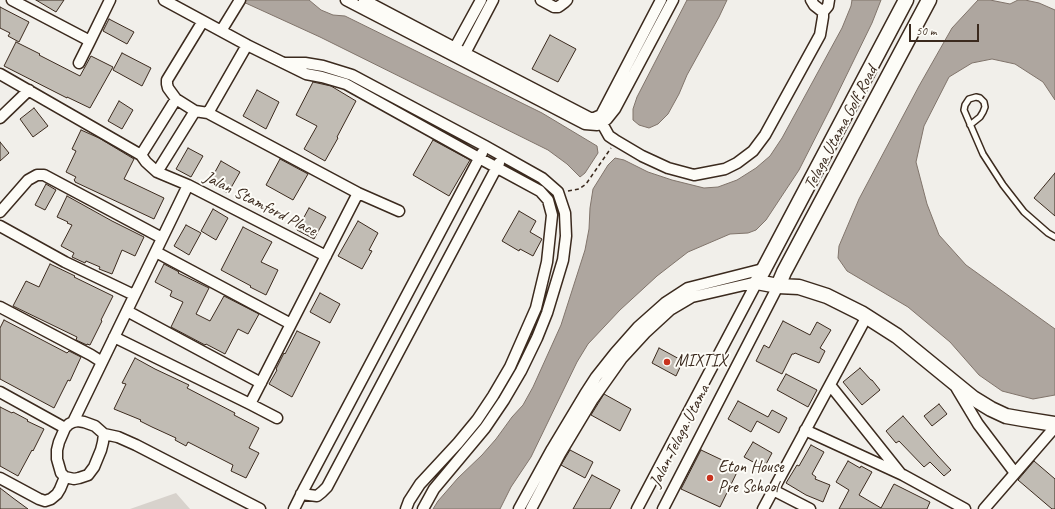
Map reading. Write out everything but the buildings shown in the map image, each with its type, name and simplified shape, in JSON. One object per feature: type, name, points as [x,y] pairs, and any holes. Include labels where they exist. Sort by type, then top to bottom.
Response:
[{"type":"main road","name":"Telaga Utama Golf Road","points":[[763,269],[906,0]]},
{"type":"main road","name":"Telaga Utama Golf Road","points":[[784,272],[930,0]]},
{"type":"main road","points":[[763,269],[784,272],[799,286]]},
{"type":"main road","name":"Jalan Telaga Utama","points":[[756,282],[763,269]]},
{"type":"main road","name":"Jalan Telaga Utama","points":[[778,286],[784,272]]},
{"type":"main road","points":[[756,282],[778,286],[799,286],[827,296],[867,316],[897,336],[973,398],[991,410],[1006,416],[1055,426]]},
{"type":"street","points":[[12,0],[90,41]]},
{"type":"street","points":[[79,63],[110,0]]},
{"type":"street","points":[[164,0],[247,45],[306,74],[346,84],[540,191],[548,200],[552,215],[547,262],[536,308],[510,367],[477,420],[420,484],[409,501],[406,509]]},
{"type":"street","points":[[346,0],[590,118],[600,120],[607,119],[615,109],[673,0]]},
{"type":"street","points":[[364,0],[453,52]]},
{"type":"street","points":[[453,52],[480,0]]},
{"type":"street","points":[[463,57],[493,0]]},
{"type":"street","points":[[541,0],[554,7],[562,5],[567,0]]},
{"type":"street","points":[[661,0],[600,115],[600,120],[609,136],[642,156],[668,168],[694,175],[725,170],[753,151],[765,135],[820,35],[824,17],[823,12],[814,5],[811,0]]},
{"type":"street","points":[[823,12],[828,6],[829,0]]},
{"type":"street","points":[[221,31],[238,4]]},
{"type":"street","points":[[203,22],[167,80],[168,88],[176,99],[195,111],[208,112],[358,193],[399,211]]},
{"type":"street","points":[[208,112],[247,45]]},
{"type":"street","points":[[283,63],[304,63],[323,66],[352,75],[542,178],[558,192],[564,213],[566,236],[563,260],[547,313],[537,338],[504,400],[489,423],[434,489],[423,509]]},
{"type":"street","points":[[2,77],[28,90],[142,155],[146,162],[157,172],[188,185]]},
{"type":"street","points":[[0,118],[28,90]]},
{"type":"street","points":[[142,155],[176,99]]},
{"type":"street","points":[[157,172],[195,111]]},
{"type":"street","points":[[294,509],[485,146]]},
{"type":"street","points":[[301,494],[317,496],[326,487],[503,156]]},
{"type":"street","points":[[0,212],[28,180],[37,175],[44,175],[162,238]]},
{"type":"street","name":"Jalan Stamford Place","points":[[65,477],[61,473],[57,454],[61,435],[69,425],[102,362],[188,185],[326,256]]},
{"type":"street","name":"Jalan Stamford Place","points":[[250,404],[358,193]]},
{"type":"street","points":[[0,226],[65,262],[134,295]]},
{"type":"street","points":[[156,252],[291,324]]},
{"type":"street","points":[[519,509],[552,449],[585,394],[615,353],[638,327],[665,303],[688,288],[763,269]]},
{"type":"street","points":[[531,509],[560,454],[593,399],[622,358],[645,333],[670,310],[692,297],[756,282]]},
{"type":"street","name":"Jalan Telaga Utama","points":[[637,509],[756,282]]},
{"type":"street","name":"Jalan Telaga Utama","points":[[663,509],[778,286]]},
{"type":"street","points":[[0,306],[92,355],[102,362]]},
{"type":"street","points":[[127,311],[261,383]]},
{"type":"street","points":[[764,509],[867,316]]},
{"type":"street","points":[[114,337],[277,418]]},
{"type":"street","points":[[953,382],[978,424],[1016,473]]},
{"type":"street","points":[[830,385],[903,475]]},
{"type":"street","points":[[0,392],[69,425],[78,421],[95,426],[104,434],[118,437],[136,445],[260,509]]},
{"type":"street","points":[[984,509],[1055,426]]},
{"type":"street","points":[[805,430],[903,475],[965,509]]},
{"type":"street","points":[[0,478],[39,499],[51,499],[57,494],[65,477],[74,479],[88,475],[96,463],[104,434]]},
{"type":"street","points":[[773,490],[810,509]]},
{"type":"lane","points":[[970,125],[984,112],[984,102],[980,98],[976,97],[969,99],[965,104],[964,110],[970,125],[983,154],[1003,185],[1024,212],[1048,233],[1055,237]]},
{"type":"path","points":[[558,192],[579,189],[586,184],[615,140]]},
{"type":"shaded area","points":[[239,0],[309,0],[321,10],[333,15],[345,16],[542,113],[597,146],[598,153],[585,173],[580,177],[567,164],[548,150],[320,37]]},
{"type":"shaded area","points":[[687,0],[727,0],[668,114],[658,124],[649,128],[639,125],[633,120],[633,109],[637,97]]},
{"type":"shaded area","points":[[852,0],[881,0],[872,23],[799,170],[766,220],[756,230],[748,233],[730,234],[688,252],[657,276],[620,310],[588,344],[577,362],[531,457],[511,487],[500,509],[433,509],[458,478],[496,439],[523,405],[533,387],[561,325],[585,250],[589,229],[593,189],[608,165],[615,158],[624,160],[648,172],[704,188],[718,187],[737,180],[756,168],[770,156],[782,138],[842,28]]},
{"type":"shaded area","points":[[978,0],[990,0],[1010,4],[1018,0],[1025,0],[1039,3],[1055,10],[1055,100],[1043,82],[1015,64],[992,59],[972,63],[949,77],[924,126],[916,162],[927,204],[939,235],[966,265],[1055,329],[1055,395],[1033,399],[1002,391],[979,375],[950,342],[908,307],[847,271],[838,258],[839,246],[859,199],[919,86],[952,28]]},
{"type":"shaded area","points":[[176,493],[190,509],[130,509]]},
{"type":"place","name":"MIXTIX","points":[[667,362]]},
{"type":"place","name":"Eton House Pre School","points":[[710,478]]}]
